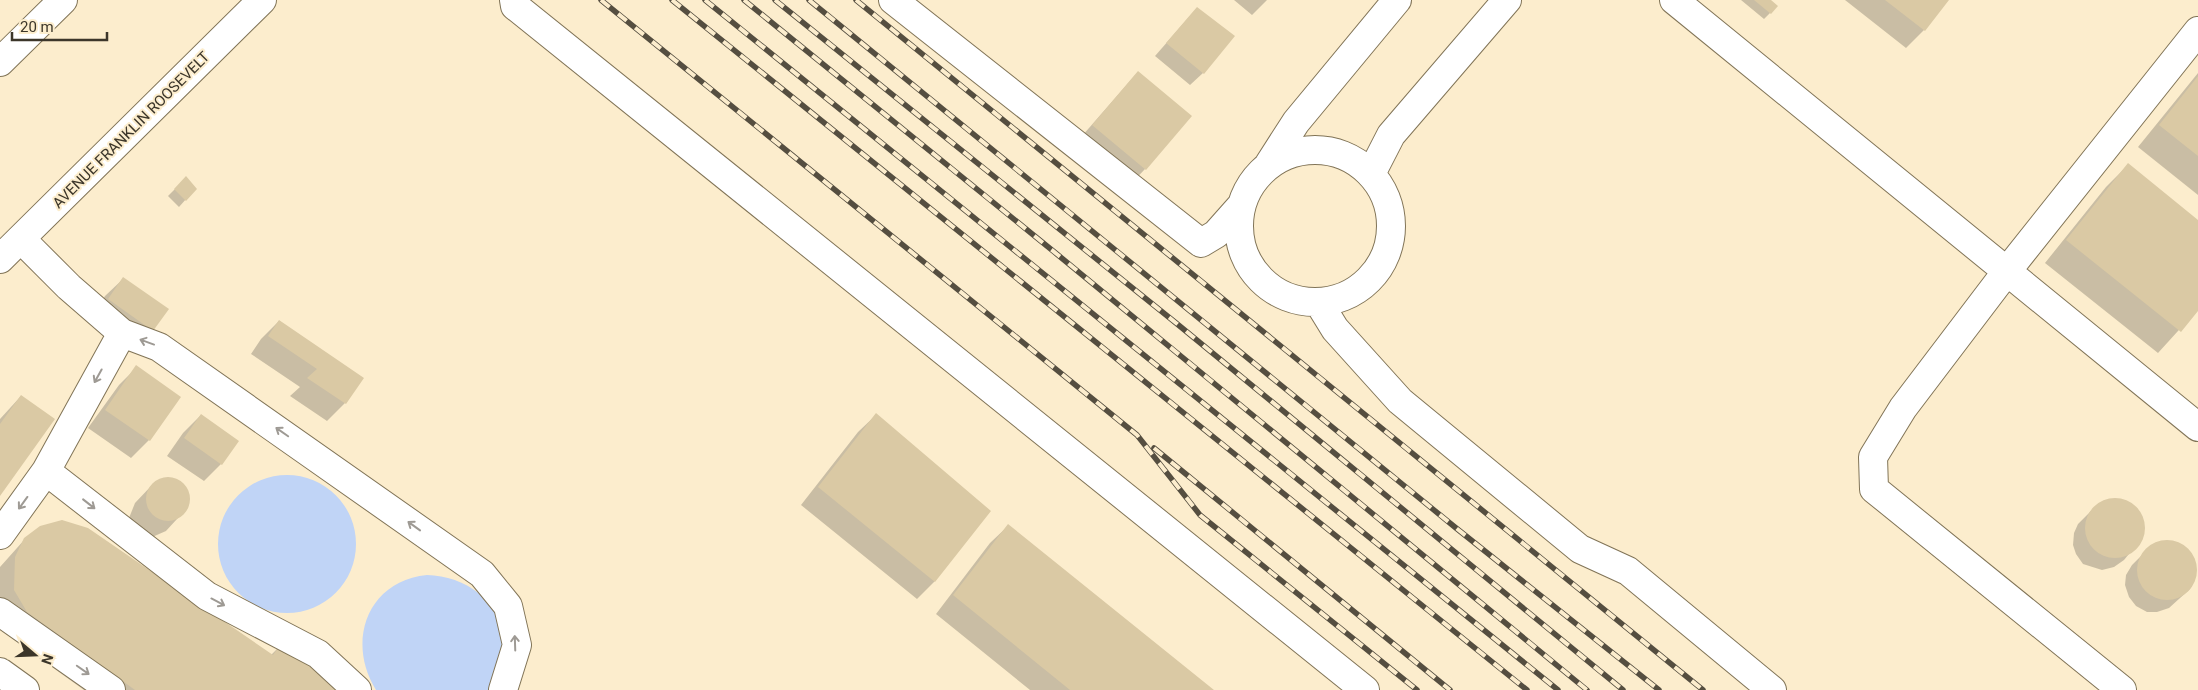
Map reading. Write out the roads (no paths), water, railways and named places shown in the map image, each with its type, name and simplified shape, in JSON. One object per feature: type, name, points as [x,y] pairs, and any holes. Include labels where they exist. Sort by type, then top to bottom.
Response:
[{"type":"main road","points":[[0,62],[62,0]]},
{"type":"main road","name":"AVENUE FRANKLIN ROOSEVELT","points":[[0,259],[262,0]]},
{"type":"main road","points":[[514,0],[515,6],[1365,690]]},
{"type":"main road","points":[[893,0],[1201,243],[1216,234],[1240,207]]},
{"type":"main road","points":[[1270,164],[1296,122],[1397,0]]},
{"type":"main road","points":[[1372,174],[1390,135],[1507,0]]},
{"type":"main road","points":[[1674,0],[2198,427]]},
{"type":"main road","points":[[2122,690],[1874,489],[1873,458],[1903,408],[2007,271],[2198,31]]},
{"type":"main road","points":[[1319,149],[1347,157],[1372,174],[1383,190],[1389,208],[1392,228],[1388,248],[1380,266],[1368,281],[1346,296],[1319,303],[1301,302],[1284,296],[1268,287],[1255,275],[1240,242],[1238,225],[1240,207],[1256,176],[1270,164],[1284,155],[1302,150],[1319,149]]},
{"type":"main road","points":[[21,239],[69,287],[122,333],[159,346],[482,574],[508,606],[517,645],[503,690]]},
{"type":"main road","points":[[1319,303],[1340,336],[1400,401],[1580,549],[1628,571],[1772,690]]},
{"type":"main road","points":[[0,535],[46,471],[122,333]]},
{"type":"main road","points":[[46,471],[207,596],[318,654],[357,690]]},
{"type":"main road","points":[[0,612],[111,690]]},
{"type":"main road","points":[[0,672],[25,690]]},
{"type":"water","points":[[287,475],[301,476],[314,480],[326,486],[336,495],[345,505],[351,517],[355,530],[355,558],[351,571],[345,583],[336,593],[326,602],[314,608],[301,612],[287,613],[273,612],[260,608],[248,602],[238,593],[229,583],[223,571],[219,558],[218,544],[219,530],[223,517],[229,505],[238,495],[248,486],[260,480],[273,476]]},
{"type":"water","points":[[427,575],[456,580],[469,587],[491,605],[498,617],[502,631],[503,648],[494,678],[488,690],[376,690],[367,672],[363,653],[363,634],[368,617],[377,601],[390,589],[406,580]]},
{"type":"railway","points":[[601,0],[1137,435],[1200,515],[1417,690]]},
{"type":"railway","points":[[672,0],[1527,690]]},
{"type":"railway","points":[[705,0],[1558,690]]},
{"type":"railway","points":[[744,0],[1058,255],[1587,690]]},
{"type":"railway","points":[[775,0],[1176,323],[1623,690]]},
{"type":"railway","points":[[809,0],[1456,528],[1659,690]]},
{"type":"railway","points":[[856,0],[1703,690]]},
{"type":"railway","points":[[1154,448],[1450,690]]}]
